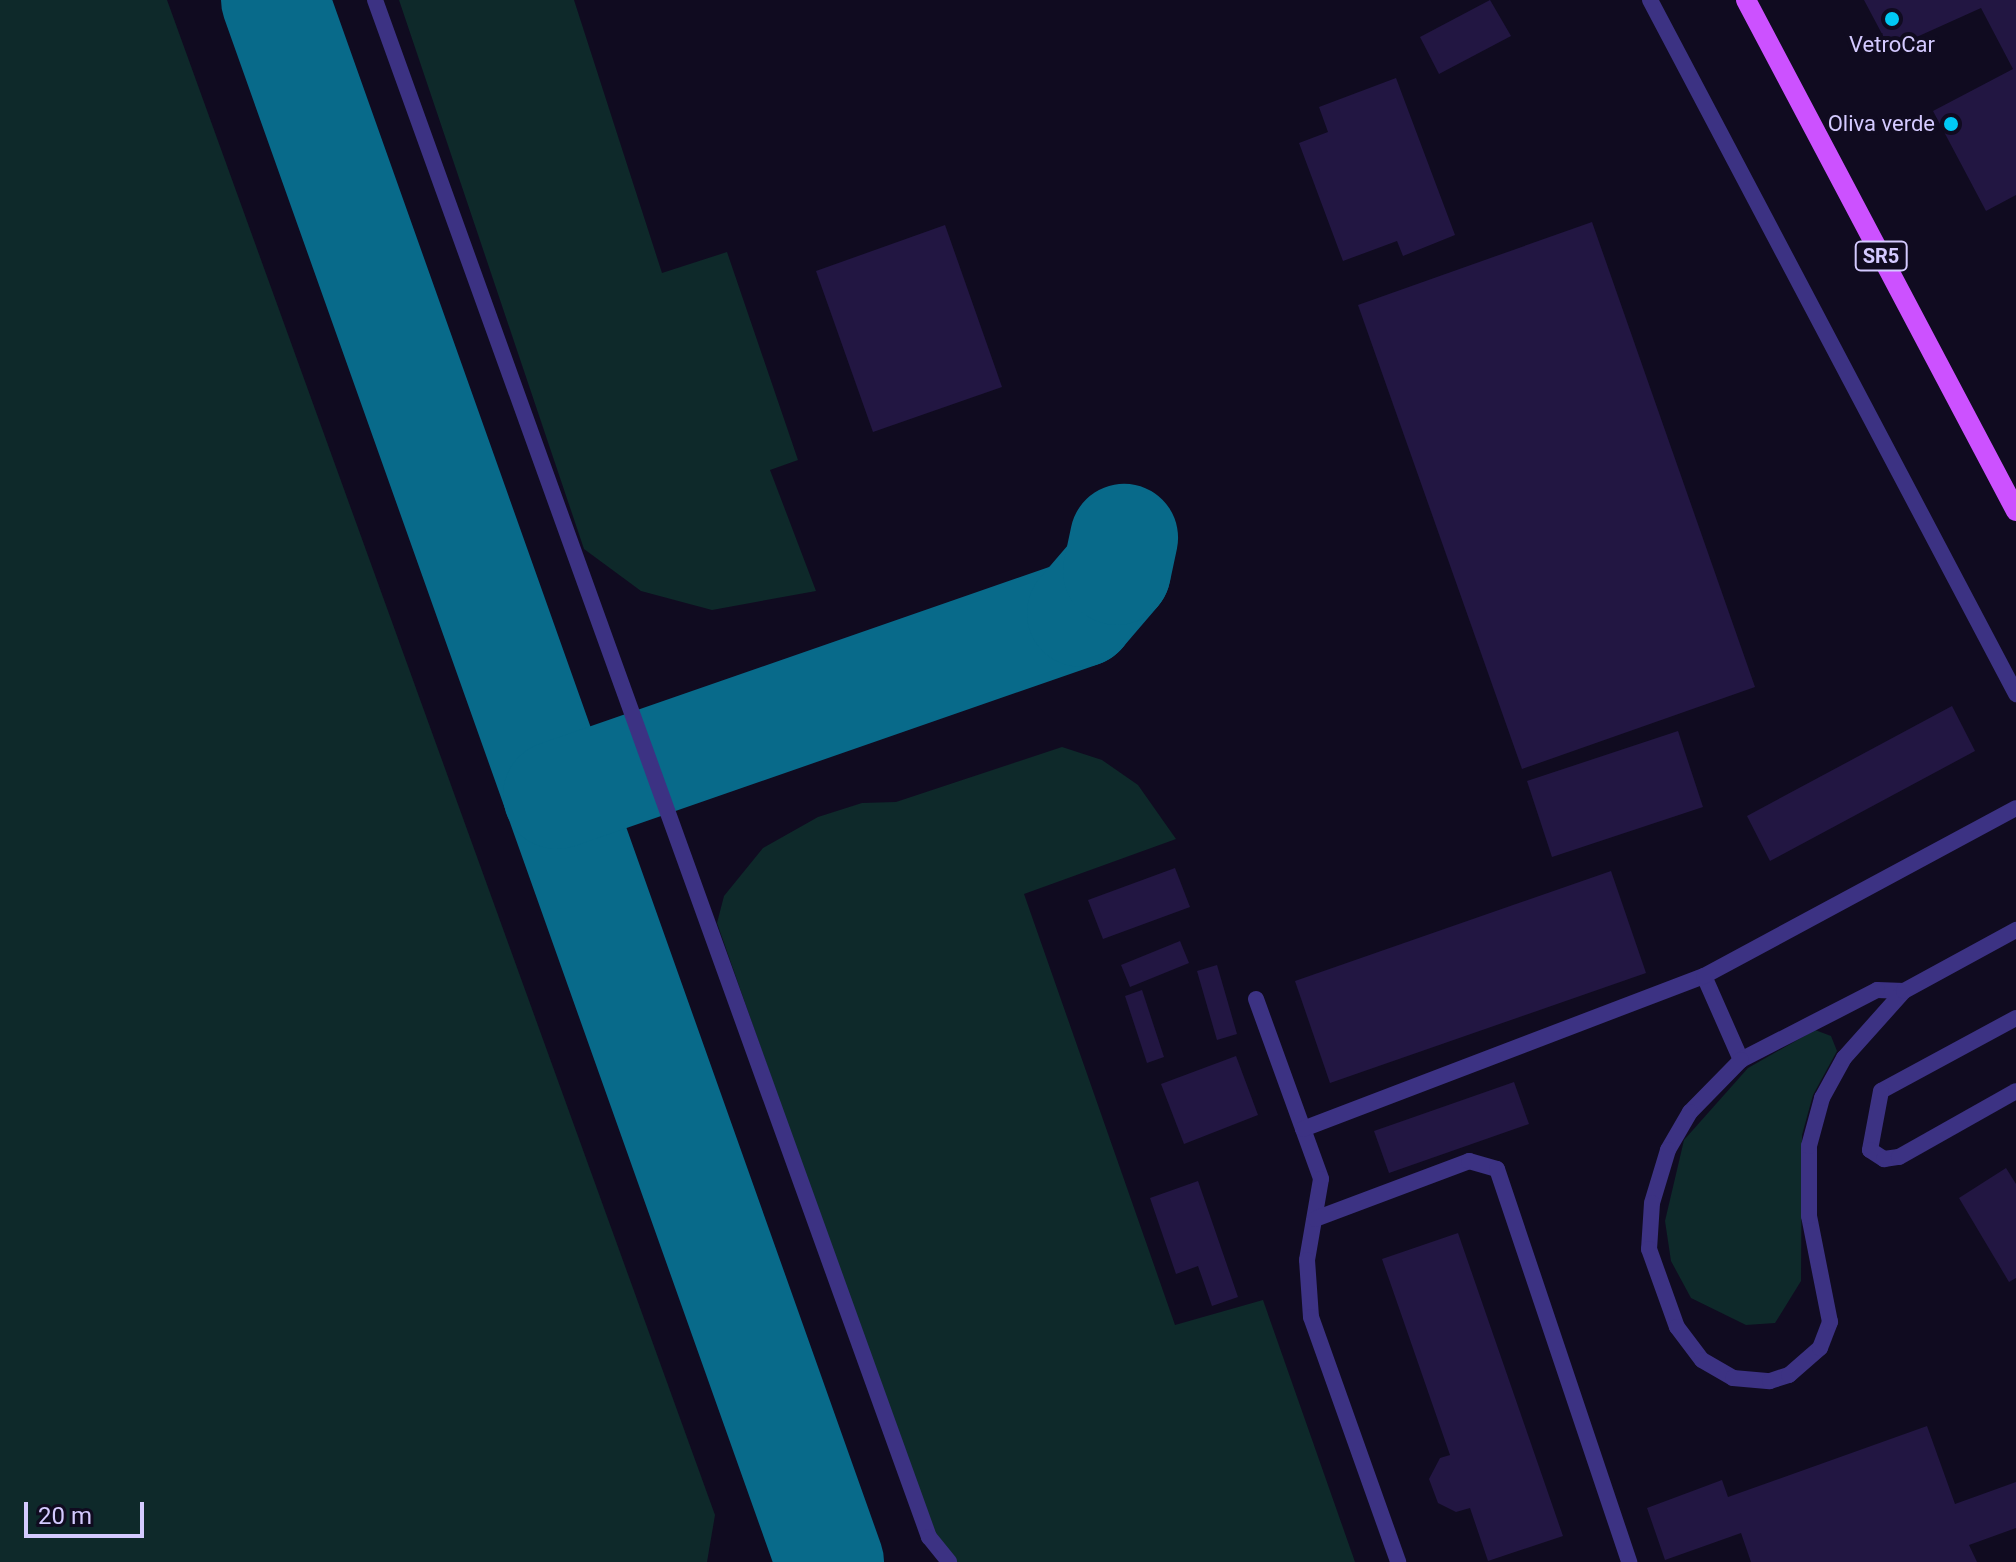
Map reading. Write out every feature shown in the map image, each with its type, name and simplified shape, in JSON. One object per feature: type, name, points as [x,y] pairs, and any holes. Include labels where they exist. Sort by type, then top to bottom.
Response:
[{"type":"main road","name":"SR5","points":[[1746,0],[2016,511]]},
{"type":"lane","points":[[375,0],[929,1537],[949,1562]]},
{"type":"lane","points":[[1650,0],[2016,694]]},
{"type":"lane","points":[[1303,1129],[1704,976],[2016,808]]},
{"type":"lane","points":[[1904,991],[1877,990],[1741,1060],[1690,1112],[1668,1150],[1652,1203],[1649,1249],[1677,1327],[1702,1360],[1733,1378],[1770,1381],[1807,1363],[1830,1322],[1808,1187],[1809,1146],[1822,1098],[1844,1058],[1904,991],[2016,930]]},
{"type":"lane","points":[[1704,976],[1741,1060]]},
{"type":"lane","points":[[1256,999],[1321,1179],[1307,1260],[1311,1317],[1398,1562]]},
{"type":"lane","points":[[2016,1018],[1881,1091],[1870,1150],[1884,1159],[1899,1157],[2016,1091]]},
{"type":"lane","points":[[1315,1219],[1469,1161],[1497,1169],[1629,1562]]},
{"type":"green space","points":[[0,0],[167,0],[715,1515],[707,1562],[0,1562]]},
{"type":"green space","points":[[399,0],[574,0],[662,273],[727,252],[798,460],[770,470],[816,591],[712,610],[641,591],[584,549]]},
{"type":"green space","points":[[1062,747],[1102,760],[1138,785],[1176,839],[1024,894],[1175,1325],[1263,1300],[1355,1562],[956,1562],[930,1530],[717,923],[724,896],[763,848],[818,817],[862,803],[896,802]]},
{"type":"green space","points":[[1815,1030],[1831,1036],[1837,1051],[1813,1095],[1802,1135],[1801,1281],[1775,1323],[1746,1325],[1691,1298],[1671,1261],[1665,1221],[1684,1140],[1748,1068]]},
{"type":"building","points":[[1490,0],[1511,36],[1439,74],[1420,37]]},
{"type":"building","points":[[1864,0],[2016,0],[2016,195],[1986,211],[1933,111],[2013,69],[1981,8],[1890,49]]},
{"type":"building","points":[[1396,78],[1455,235],[1403,256],[1397,241],[1343,261],[1299,143],[1328,132],[1319,107]]},
{"type":"building","points":[[1592,222],[1755,687],[1522,769],[1358,305]]},
{"type":"building","points":[[945,225],[1002,387],[873,432],[816,271]]},
{"type":"building","points":[[1952,706],[1975,751],[1770,861],[1747,816]]},
{"type":"building","points":[[1678,731],[1703,807],[1552,857],[1527,781]]},
{"type":"building","points":[[1175,868],[1190,907],[1103,939],[1088,900]]},
{"type":"building","points":[[1611,871],[1646,973],[1330,1083],[1295,981]]},
{"type":"building","points":[[1180,941],[1189,963],[1130,987],[1121,965]]},
{"type":"building","points":[[1217,965],[1237,1034],[1217,1040],[1197,971]]},
{"type":"building","points":[[1142,990],[1164,1057],[1147,1063],[1125,996]]},
{"type":"building","points":[[1236,1056],[1258,1115],[1184,1144],[1161,1084]]},
{"type":"building","points":[[1514,1082],[1529,1124],[1389,1173],[1374,1131]]},
{"type":"building","points":[[2006,1168],[2016,1184],[2016,1278],[2009,1282],[1959,1198]]},
{"type":"building","points":[[1198,1181],[1238,1297],[1212,1306],[1198,1266],[1176,1274],[1150,1198]]},
{"type":"building","points":[[1458,1233],[1563,1536],[1488,1561],[1470,1508],[1456,1512],[1438,1503],[1429,1479],[1440,1458],[1450,1455],[1382,1259]]},
{"type":"building","points":[[1927,1426],[1955,1504],[2016,1482],[2016,1528],[1969,1545],[1977,1562],[1751,1562],[1741,1533],[1665,1560],[1647,1508],[1722,1480],[1728,1497]]},
{"type":"taxiway","points":[[275,0],[830,1562]]},
{"type":"taxiway","points":[[557,795],[1081,613],[1117,571],[1124,538]]},
{"type":"place","name":"VetroCar","points":[[1892,19]]},
{"type":"place","name":"Oliva verde","points":[[1951,124]]}]
